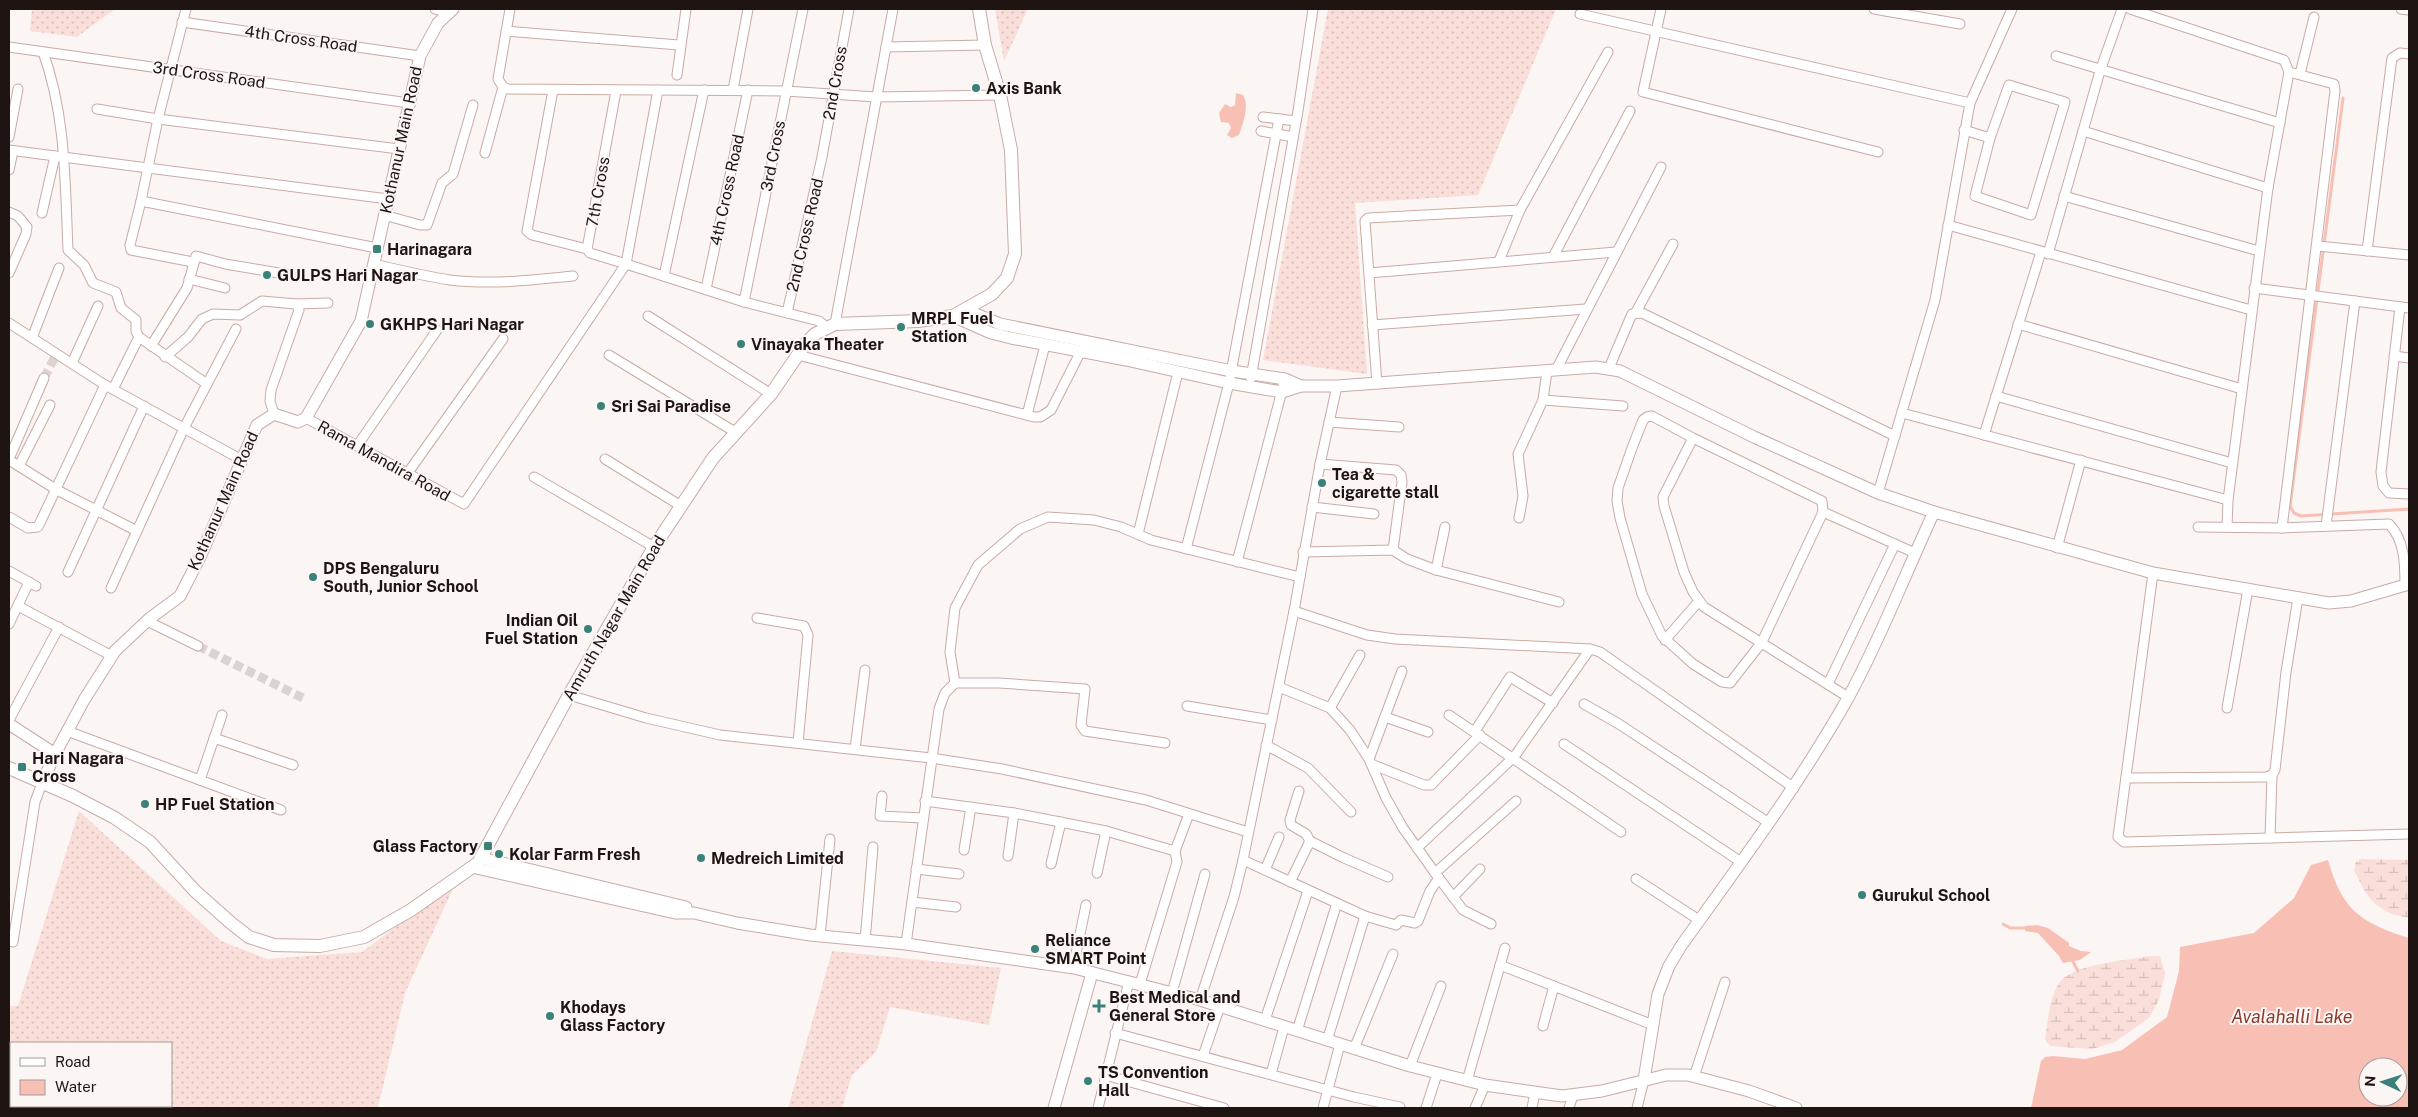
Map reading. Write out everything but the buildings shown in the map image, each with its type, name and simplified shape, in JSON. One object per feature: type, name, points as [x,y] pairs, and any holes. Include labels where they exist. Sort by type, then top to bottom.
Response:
[{"type":"main road","points":[[831,326],[912,322],[953,316],[992,294],[1007,278],[1014,254],[1011,150],[1000,95],[985,45],[979,9]]},
{"type":"main road","name":"Amruth Nagar Main Road","points":[[9,768],[73,796],[115,818],[150,842],[195,891],[249,937],[274,945],[320,946],[364,937],[411,910],[477,862],[569,695],[654,547],[681,506],[713,458],[771,394],[798,354],[815,334],[831,326]]},
{"type":"street","points":[[186,9],[158,119],[149,168],[130,245],[131,250],[193,262]]},
{"type":"street","points":[[435,9],[451,10]]},
{"type":"street","points":[[510,9],[498,79],[503,87],[508,89],[616,91],[748,90],[876,97],[1000,95]]},
{"type":"street","points":[[676,75],[679,45],[686,9]]},
{"type":"street","points":[[733,90],[748,9]]},
{"type":"street","name":"3rd Cross","points":[[744,302],[803,9]]},
{"type":"street","name":"2nd Cross","points":[[822,157],[849,9]]},
{"type":"street","points":[[831,326],[893,9]]},
{"type":"street","points":[[1249,386],[1296,121],[1313,9]]},
{"type":"street","points":[[1661,9],[1643,92],[1878,152]]},
{"type":"street","points":[[1874,9],[1960,24]]},
{"type":"street","points":[[1878,493],[1935,300],[1970,103],[2012,9]]},
{"type":"street","points":[[1984,434],[2018,324],[2064,196],[2100,71],[2122,9]]},
{"type":"street","points":[[2130,9],[2284,60],[2289,72],[2268,188],[2259,251],[2232,463],[2227,527]]},
{"type":"street","points":[[2401,9],[2409,10]]},
{"type":"street","name":"Kothanur Main Road","points":[[306,418],[361,321],[420,56],[438,23],[451,10]]},
{"type":"street","points":[[1580,14],[1970,103]]},
{"type":"street","points":[[2300,74],[2314,17]]},
{"type":"street","name":"4th Cross Road","points":[[182,22],[420,56]]},
{"type":"street","points":[[506,31],[679,45]]},
{"type":"street","points":[[886,46],[985,45]]},
{"type":"street","name":"3rd Cross Road","points":[[9,47],[409,103]]},
{"type":"street","points":[[43,52],[55,92],[68,250],[84,265],[93,283],[114,290],[118,294],[121,308],[136,320],[136,331],[139,337],[165,357],[207,384]]},
{"type":"street","points":[[1499,262],[1520,210],[1608,52]]},
{"type":"street","points":[[2367,251],[2392,58],[2400,53],[2409,54]]},
{"type":"street","points":[[2056,56],[2100,71],[2280,123]]},
{"type":"street","points":[[2282,528],[2318,246],[2335,87],[2334,84],[2289,72]]},
{"type":"street","points":[[2008,85],[2065,101],[2032,215],[1975,196],[1990,138],[2008,85]]},
{"type":"street","points":[[485,152],[503,87]]},
{"type":"street","points":[[9,137],[18,89]]},
{"type":"street","points":[[553,90],[527,231],[587,249]]},
{"type":"street","points":[[626,264],[658,90]]},
{"type":"street","points":[[664,276],[704,90]]},
{"type":"street","name":"4th Cross Road","points":[[706,289],[748,90]]},
{"type":"street","name":"7th Cross","points":[[616,91],[587,249],[590,253],[744,302],[819,321],[831,326]]},
{"type":"street","points":[[384,215],[420,225],[427,225],[442,183],[453,174],[473,105]]},
{"type":"street","points":[[97,108],[158,119],[399,149]]},
{"type":"street","points":[[1553,257],[1630,111]]},
{"type":"street","points":[[1263,116],[1296,121]]},
{"type":"street","points":[[1186,549],[1232,370],[1279,119]]},
{"type":"street","points":[[1964,130],[1990,138]]},
{"type":"street","points":[[1260,131],[1293,137]]},
{"type":"street","points":[[2083,131],[2268,188]]},
{"type":"street","points":[[9,170],[11,150],[388,199]]},
{"type":"street","points":[[42,213],[59,156]]},
{"type":"street","name":"2nd Cross Road","points":[[787,313],[822,157]]},
{"type":"street","points":[[1519,518],[1523,496],[1518,454],[1543,400],[1552,370],[1661,167]]},
{"type":"street","points":[[2064,196],[2259,251]]},
{"type":"street","points":[[141,201],[377,248]]},
{"type":"street","points":[[1377,384],[1364,224],[1368,218],[1520,210]]},
{"type":"street","points":[[9,212],[18,216],[26,227],[26,234],[9,273]]},
{"type":"street","points":[[1948,225],[2251,310]]},
{"type":"street","points":[[1608,368],[1632,314],[1636,312],[1673,244]]},
{"type":"street","points":[[2318,246],[2409,255]]},
{"type":"street","points":[[1369,273],[1616,252]]},
{"type":"street","points":[[151,346],[187,288],[194,256],[225,264],[291,275]]},
{"type":"street","points":[[374,264],[450,280],[510,283],[573,276]]},
{"type":"street","name":"Rama Mandira Road","points":[[306,418],[462,504],[465,503],[626,264]]},
{"type":"street","points":[[32,338],[59,268]]},
{"type":"street","points":[[189,279],[225,288]]},
{"type":"street","points":[[2254,288],[2405,307],[2394,356],[2381,472],[2383,486],[2389,493],[2409,494]]},
{"type":"street","points":[[165,357],[188,337],[196,324],[213,314],[240,314],[262,301],[296,304],[328,303]]},
{"type":"street","points":[[2326,526],[2355,301]]},
{"type":"street","points":[[296,304],[299,310],[271,390],[270,401],[274,414],[298,422],[306,418]]},
{"type":"street","points":[[72,363],[98,306]]},
{"type":"street","points":[[1372,325],[1586,309]]},
{"type":"street","points":[[966,310],[1000,324],[1251,374],[1285,379],[1301,386]]},
{"type":"street","points":[[1636,312],[1895,436]]},
{"type":"street","points":[[648,316],[771,394]]},
{"type":"street","points":[[953,316],[992,333],[1229,383],[1282,392],[1301,386],[1377,384],[1552,370],[1608,368],[1620,371],[1754,437],[1878,493],[1934,512],[2057,548],[2152,573],[2329,604],[2340,603],[2407,585],[2400,538],[2389,524],[2282,528],[2198,527]]},
{"type":"street","points":[[9,322],[109,387],[242,460]]},
{"type":"street","points":[[2018,324],[2242,389]]},
{"type":"street","points":[[112,588],[136,531],[184,428],[236,329]]},
{"type":"street","points":[[357,446],[437,330]]},
{"type":"street","points":[[9,517],[28,528],[38,527],[109,387],[139,337]]},
{"type":"street","points":[[407,474],[503,339]]},
{"type":"street","points":[[1027,415],[1045,345]]},
{"type":"street","points":[[798,354],[1040,417],[1052,410],[1081,351]]},
{"type":"street","points":[[609,355],[735,432]]},
{"type":"street","points":[[2394,356],[2409,358]]},
{"type":"street","points":[[1138,534],[1178,372]]},
{"type":"street","points":[[44,378],[9,460],[57,490],[136,531]]},
{"type":"street","points":[[1237,562],[1285,379]]},
{"type":"street","points":[[1200,1000],[1234,898],[1243,860],[1294,611],[1303,552],[1336,386]]},
{"type":"street","points":[[1996,396],[2232,463]]},
{"type":"street","points":[[1543,400],[1623,406]]},
{"type":"street","points":[[18,466],[50,406]]},
{"type":"street","points":[[68,572],[144,406]]},
{"type":"street","points":[[1902,413],[2228,500]]},
{"type":"street","name":"Kothanur Main Road","points":[[42,783],[67,731],[112,656],[147,621],[180,596],[201,555],[257,425],[274,414]]},
{"type":"street","points":[[1652,416],[1693,438],[1822,501],[1822,512],[1762,642],[1730,683],[1726,683],[1693,664],[1665,640],[1642,594],[1620,518],[1618,488],[1639,429],[1647,417],[1652,416]]},
{"type":"street","points":[[1329,422],[1399,427]]},
{"type":"street","points":[[1693,438],[1663,497],[1684,572],[1693,592],[1704,607],[1848,697]]},
{"type":"street","points":[[605,459],[681,506]]},
{"type":"street","points":[[2057,548],[2081,460]]},
{"type":"street","points":[[1320,464],[1396,470],[1401,475],[1402,482],[1393,550]]},
{"type":"street","points":[[534,477],[654,547]]},
{"type":"street","points":[[1312,507],[1374,514]]},
{"type":"street","points":[[1822,512],[1915,553]]},
{"type":"street","points":[[1638,1108],[1658,994],[1669,966],[1699,920],[1794,788],[1848,697],[1934,512]]},
{"type":"street","points":[[955,683],[950,652],[955,608],[978,565],[1020,529],[1048,517],[1094,520],[1122,527],[1151,540],[1300,578]]},
{"type":"street","points":[[1436,570],[1446,527]]},
{"type":"street","points":[[1828,684],[1895,544]]},
{"type":"street","points":[[1303,552],[1393,550],[1407,560],[1436,570],[1559,602]]},
{"type":"street","points":[[9,571],[32,584],[9,624]]},
{"type":"street","points":[[2152,573],[2118,837],[2124,842],[2409,834]]},
{"type":"street","points":[[2227,708],[2248,589]]},
{"type":"street","points":[[2270,838],[2272,775],[2275,770],[2286,672],[2298,598]]},
{"type":"street","points":[[1665,640],[1699,601]]},
{"type":"street","points":[[18,606],[112,656]]},
{"type":"street","points":[[1294,611],[1367,634],[1395,639],[1590,650],[1608,657],[1794,788]]},
{"type":"street","points":[[757,618],[804,626],[808,635],[798,743]]},
{"type":"street","points":[[147,621],[198,646]]},
{"type":"street","points":[[9,720],[59,627]]},
{"type":"street","points":[[1417,848],[1514,757],[1590,650]]},
{"type":"street","points":[[1330,708],[1360,655]]},
{"type":"street","points":[[855,750],[865,670]]},
{"type":"street","points":[[1370,762],[1402,671]]},
{"type":"street","points":[[1370,762],[1424,785],[1431,785],[1477,733],[1510,677],[1553,702]]},
{"type":"street","points":[[906,944],[939,709],[945,693],[955,683],[999,682],[1085,689],[1081,725],[1085,731],[1165,743]]},
{"type":"street","points":[[1279,687],[1330,708],[1350,730],[1370,762],[1386,798],[1437,876],[1463,910],[1491,924]]},
{"type":"street","points":[[569,695],[646,718],[720,735],[932,758],[1002,769],[1146,800],[1248,832]]},
{"type":"street","points":[[1584,704],[1619,724],[1769,823]]},
{"type":"street","points":[[1187,706],[1272,720]]},
{"type":"street","points":[[200,780],[222,715]]},
{"type":"street","points":[[1449,715],[1514,757],[1621,832]]},
{"type":"street","points":[[1385,717],[1428,732]]},
{"type":"street","points":[[9,724],[55,754]]},
{"type":"street","points":[[67,731],[281,810]]},
{"type":"street","points":[[214,738],[293,764]]},
{"type":"street","points":[[1564,744],[1741,862]]},
{"type":"street","points":[[1266,745],[1308,768],[1351,812]]},
{"type":"street","points":[[2126,778],[2266,777],[2272,775]]},
{"type":"street","points":[[13,942],[35,802],[42,783]]},
{"type":"street","points":[[1299,791],[1290,820],[1291,825],[1306,834],[1310,841],[1344,858],[1388,876]]},
{"type":"street","points":[[882,796],[880,816],[923,818]]},
{"type":"street","points":[[926,800],[1014,813],[1106,831],[1175,850]]},
{"type":"street","points":[[1243,860],[1365,916],[1396,925],[1402,920],[1418,921],[1437,876],[1516,801]]},
{"type":"street","points":[[964,850],[971,807]]},
{"type":"street","points":[[1008,856],[1014,813]]},
{"type":"street","points":[[1098,1108],[1115,1034],[1177,862],[1175,850],[1189,814]]},
{"type":"street","points":[[1051,864],[1061,822]]},
{"type":"street","points":[[1097,873],[1106,831]]},
{"type":"street","points":[[1265,870],[1278,837]]},
{"type":"street","points":[[820,936],[830,840]]},
{"type":"street","points":[[1290,882],[1310,841]]},
{"type":"street","points":[[865,941],[873,847]]},
{"type":"street","points":[[477,862],[687,908],[694,913],[737,923],[820,936],[906,944],[1092,972],[1200,1000],[1410,1066],[1485,1085],[1535,1093],[1572,1095],[1602,1091],[1666,1075],[1694,1077],[1749,1091],[1796,1108]]},
{"type":"street","points":[[916,869],[959,874]]},
{"type":"street","points":[[1453,897],[1480,869]]},
{"type":"street","points":[[1172,993],[1205,874]]},
{"type":"street","points":[[1636,879],[1699,920]]},
{"type":"street","points":[[1265,1020],[1308,891]]},
{"type":"street","points":[[912,902],[956,907]]},
{"type":"street","points":[[1297,1031],[1337,903]]},
{"type":"street","points":[[1073,968],[1086,905]]},
{"type":"street","points":[[1327,1040],[1365,916]]},
{"type":"street","points":[[1467,1080],[1505,948]]},
{"type":"street","points":[[1354,1049],[1393,954]]},
{"type":"street","points":[[1500,965],[1653,1025]]},
{"type":"street","points":[[1054,1108],[1092,972]]},
{"type":"street","points":[[1694,1077],[1725,982]]},
{"type":"street","points":[[1410,1066],[1441,986]]},
{"type":"street","points":[[1543,1026],[1554,986]]},
{"type":"street","points":[[1203,1056],[1220,1006]]},
{"type":"street","points":[[1271,1074],[1284,1027]]},
{"type":"street","points":[[1115,1034],[1400,1107]]},
{"type":"street","points":[[1323,1108],[1340,1044]]},
{"type":"street","points":[[1426,1108],[1437,1074]]},
{"type":"street","points":[[1105,1075],[1224,1108]]},
{"type":"street","points":[[1476,1108],[1485,1085]]},
{"type":"street","points":[[1532,1108],[1535,1093]]},
{"type":"street","points":[[1570,1108],[1572,1095]]},
{"type":"green space","points":[[32,9],[115,9],[77,37],[30,31]]},
{"type":"green space","points":[[995,9],[1028,9],[1004,61]]},
{"type":"green space","points":[[1328,9],[1556,9],[1478,195],[1355,203],[1367,374],[1263,360]]},
{"type":"green space","points":[[79,811],[221,941],[267,959],[362,952],[456,882],[405,993],[378,1108],[9,1108],[9,1006],[18,1006]]},
{"type":"green space","points":[[2361,859],[2409,860],[2409,918],[2388,912],[2374,903],[2354,870],[2356,862]]},
{"type":"green space","points":[[832,951],[1001,968],[989,1025],[890,1007],[876,1052],[852,1075],[842,1108],[788,1108]]},
{"type":"green space","points":[[2160,956],[2165,973],[2159,1000],[2149,1018],[2115,1042],[2092,1049],[2050,1046],[2045,1040],[2048,1018],[2051,1003],[2059,983],[2076,971],[2088,967]]},
{"type":"water","points":[[1236,93],[1243,95],[1246,109],[1239,135],[1232,138],[1227,135],[1231,128],[1229,123],[1221,122],[1219,113],[1225,104],[1231,107],[1235,105]]},
{"type":"water","name":"Avalahalli Lake","points":[[2328,860],[2340,891],[2347,903],[2356,912],[2378,927],[2409,938],[2409,1108],[2031,1108],[2041,1061],[2045,1057],[2085,1059],[2122,1050],[2167,1017],[2179,971],[2180,947],[2254,933],[2294,898],[2311,865]]},
{"type":"water","points":[[2037,925],[2048,928],[2069,943],[2069,946],[2081,951],[2091,952],[2080,960],[2063,963],[2038,933],[2025,931],[2025,926]]},
{"type":"waterway","points":[[2343,98],[2290,506],[2294,513],[2301,516],[2409,509]]},
{"type":"waterway","points":[[2003,924],[2010,928],[2029,928]]},
{"type":"waterway","points":[[2072,960],[2078,971]]},
{"type":"tunnel","points":[[44,378],[57,353]]},
{"type":"tunnel","points":[[198,646],[305,699]]},
{"type":"place","name":"Axis Bank","points":[[976,88]]},
{"type":"place","name":"Harinagara","points":[[377,249]]},
{"type":"place","name":"GULPS Hari Nagar","points":[[267,275]]},
{"type":"place","name":"GKHPS Hari Nagar","points":[[370,324]]},
{"type":"place","name":"MRPL Fuel Station","points":[[901,327]]},
{"type":"place","name":"Vinayaka Theater","points":[[741,344]]},
{"type":"place","name":"Sri Sai Paradise","points":[[601,406]]},
{"type":"place","name":"Tea & cigarette stall","points":[[1322,483]]},
{"type":"place","name":"DPS Bengaluru South, Junior School","points":[[313,577]]},
{"type":"place","name":"Indian Oil Fuel Station","points":[[588,629]]},
{"type":"place","name":"Hari Nagara Cross","points":[[22,767]]},
{"type":"place","name":"HP Fuel Station","points":[[145,804]]},
{"type":"place","name":"Glass Factory","points":[[488,846]]},
{"type":"place","name":"Kolar Farm Fresh","points":[[499,854]]},
{"type":"place","name":"Medreich Limited","points":[[701,858]]},
{"type":"place","name":"Gurukul School","points":[[1862,895]]},
{"type":"place","name":"Reliance SMART Point","points":[[1035,949]]},
{"type":"place","name":"Best Medical and General Store","points":[[1099,1006]]},
{"type":"place","name":"Khodays Glass Factory","points":[[550,1016]]},
{"type":"place","name":"TS Convention Hall","points":[[1088,1081]]}]
